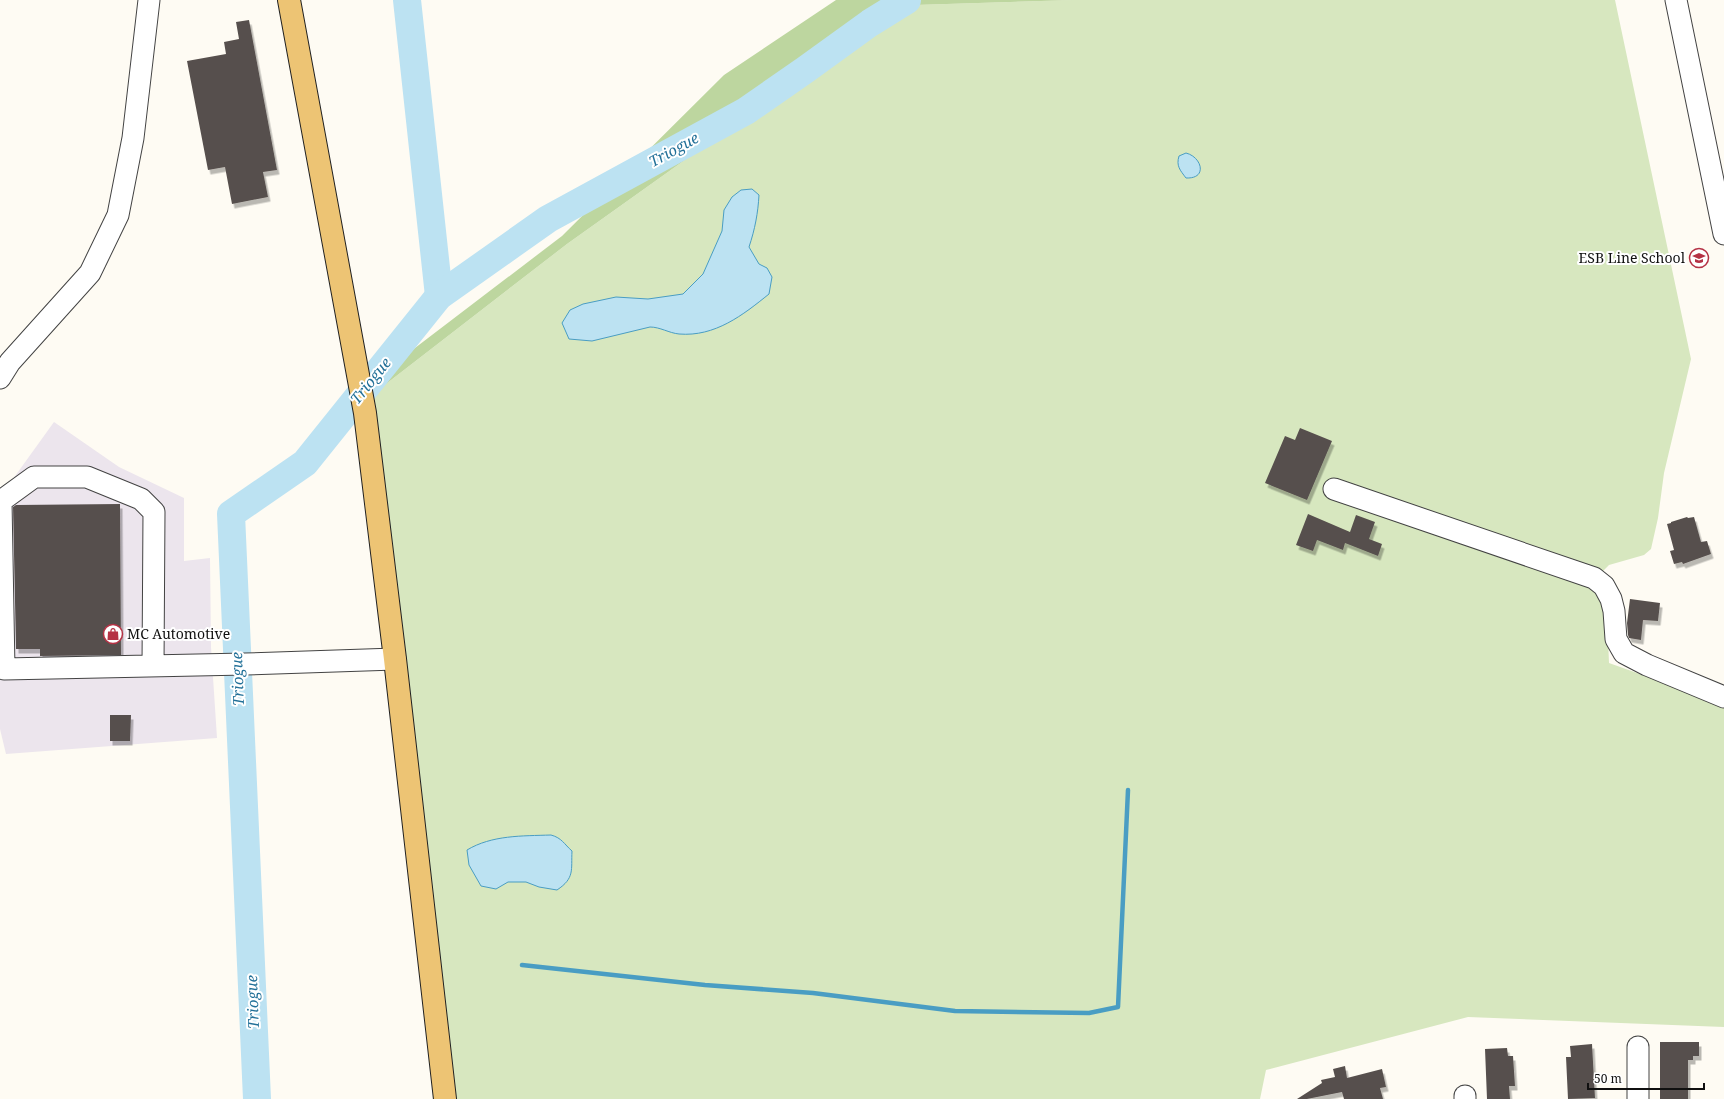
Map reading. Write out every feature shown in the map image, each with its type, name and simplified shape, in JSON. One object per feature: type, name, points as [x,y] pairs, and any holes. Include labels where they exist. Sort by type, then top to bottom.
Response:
[{"type":"main road","points":[[289,0],[365,413],[395,659],[445,1099]]},
{"type":"street","points":[[0,378],[10,362],[90,273],[118,215],[133,138],[149,0]]},
{"type":"street","points":[[1676,0],[1724,234]]},
{"type":"street","points":[[153,666],[154,512],[141,499],[87,477],[34,477],[1,501],[4,669],[153,666],[222,664],[246,664],[395,659]]},
{"type":"street","points":[[1334,489],[1594,578],[1604,586],[1611,599],[1614,611],[1616,639],[1624,652],[1646,665],[1724,697]]},
{"type":"street","points":[[1638,1047],[1638,1099]]},
{"type":"shaded area","points":[[54,422],[119,467],[184,498],[184,561],[210,558],[211,647],[217,738],[6,754],[0,729],[0,497]]},
{"type":"green space","points":[[836,0],[1074,0],[915,5],[741,120],[567,244],[373,394],[373,380],[562,236],[724,75]]},
{"type":"green space","points":[[1074,0],[1615,0],[1691,359],[1664,473],[1658,518],[1651,549],[1644,555],[1609,565],[1602,572],[1607,615],[1609,663],[1724,704],[1724,1027],[1468,1017],[1266,1070],[1260,1099],[451,1099],[373,394],[567,244],[741,120],[915,5]]},
{"type":"water","points":[[1186,153],[1191,155],[1199,163],[1200,172],[1198,175],[1186,178],[1180,170],[1178,165],[1179,156]]},
{"type":"water","points":[[752,189],[759,195],[756,221],[749,247],[759,264],[767,268],[772,277],[769,294],[739,317],[705,332],[679,334],[650,327],[592,341],[569,339],[562,323],[570,310],[583,304],[616,297],[648,299],[683,294],[703,274],[722,231],[724,210],[732,197],[741,190]]},
{"type":"water","points":[[555,836],[572,851],[571,873],[567,882],[557,890],[539,887],[526,882],[508,882],[496,889],[481,886],[469,865],[467,850],[487,841],[508,837]]},
{"type":"building","points":[[249,20],[277,170],[263,172],[268,197],[232,204],[225,167],[208,170],[187,61],[226,54],[224,42],[239,39],[236,22]]},
{"type":"building","points":[[1300,428],[1332,441],[1307,500],[1265,483],[1285,436],[1295,440]]},
{"type":"building","points":[[120,504],[121,655],[40,656],[40,649],[16,649],[13,507],[16,505]]},
{"type":"building","points":[[1308,514],[1350,532],[1356,515],[1375,522],[1369,539],[1382,544],[1378,556],[1345,543],[1343,550],[1317,540],[1313,551],[1296,545]]},
{"type":"building","points":[[1687,517],[1694,517],[1701,542],[1707,541],[1711,554],[1683,564],[1682,562],[1674,564],[1670,551],[1674,550],[1667,524]]},
{"type":"building","points":[[1630,599],[1660,603],[1658,621],[1643,620],[1641,640],[1629,638],[1628,635],[1627,623]]},
{"type":"building","points":[[110,715],[131,715],[130,741],[110,741]]},
{"type":"building","points":[[1660,1042],[1699,1042],[1699,1056],[1693,1056],[1693,1060],[1688,1060],[1688,1099],[1660,1099]]},
{"type":"building","points":[[1592,1044],[1595,1098],[1568,1099],[1566,1057],[1571,1057],[1570,1046]]},
{"type":"building","points":[[1507,1048],[1508,1056],[1513,1056],[1515,1086],[1509,1086],[1510,1099],[1487,1099],[1485,1049]]},
{"type":"building","points":[[1345,1066],[1347,1078],[1382,1069],[1386,1087],[1380,1088],[1383,1099],[1344,1099],[1342,1092],[1307,1099],[1297,1099],[1322,1083],[1321,1080],[1335,1077],[1333,1069]]},
{"type":"waterway","name":"Triogue","points":[[407,0],[439,296]]},
{"type":"waterway","name":"Triogue","points":[[257,1099],[231,514],[305,463],[439,296],[548,219],[746,111],[870,23],[907,0]]},
{"type":"waterway","points":[[522,965],[705,985],[813,993],[955,1011],[1089,1013],[1118,1007],[1128,790]]},
{"type":"place","name":"ESB Line School","points":[[1699,258]]},
{"type":"place","name":"MC Automotive","points":[[113,634]]}]
